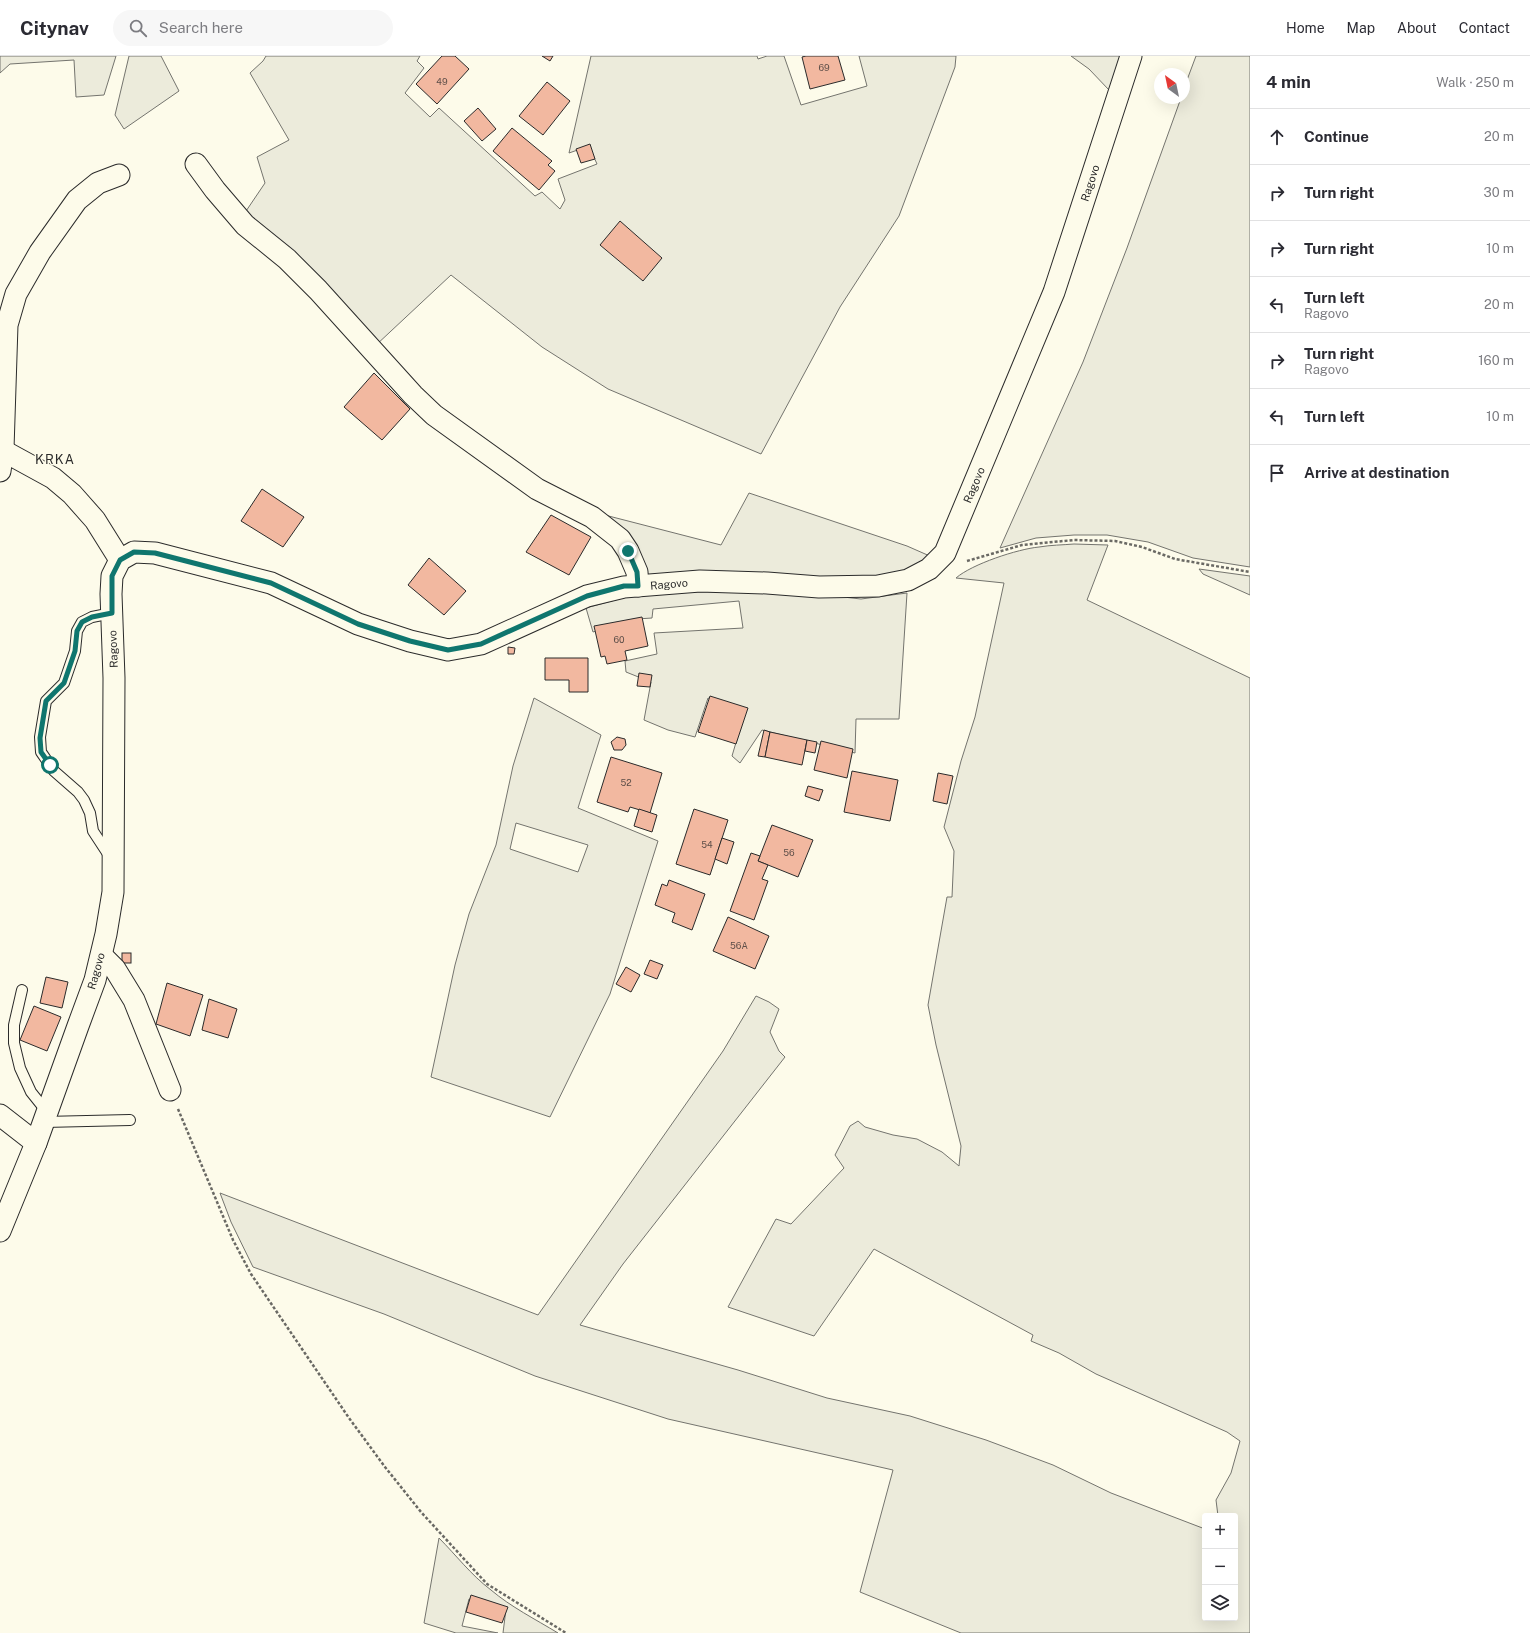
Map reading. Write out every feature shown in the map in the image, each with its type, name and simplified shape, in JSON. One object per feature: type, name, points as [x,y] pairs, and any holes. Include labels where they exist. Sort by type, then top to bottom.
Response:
[{"type":"street","name":"Ragovo","points":[[0,1231],[36,1143],[95,980],[102,956],[112,892],[113,860],[114,678],[112,576],[120,560],[134,552],[155,553],[271,583],[358,624],[410,641],[448,650],[481,644],[587,596],[624,586],[700,581],[767,583],[819,587],[878,586],[908,580],[929,569],[945,553],[1054,292],[1131,56]]},
{"type":"street","points":[[196,164],[215,190],[246,225],[287,259],[318,290],[413,395],[434,415],[531,485],[592,517],[620,539],[628,551],[637,572],[638,586]]},
{"type":"street","points":[[0,471],[7,325],[16,294],[40,252],[77,200],[98,183],[119,174]]},
{"type":"street","points":[[1,449],[53,478],[72,494],[95,520],[120,560]]},
{"type":"street","points":[[102,956],[115,969],[134,1000],[170,1090]]},
{"type":"street","points":[[0,1115],[36,1143]]},
{"type":"lane","points":[[112,613],[92,617],[82,622],[77,631],[75,651],[64,683],[46,701],[40,738],[41,752],[54,771],[78,792],[84,800],[90,813],[93,831],[113,860]]},
{"type":"lane","points":[[22,990],[14,1025],[14,1043],[20,1068],[45,1117],[130,1120]]},
{"type":"path","points":[[966,561],[1022,545],[1074,540],[1115,541],[1142,547],[1175,559],[1250,572]]},
{"type":"path","points":[[170,1090],[232,1240],[251,1274],[349,1418],[385,1467],[421,1512],[488,1584],[566,1633]]},
{"type":"shaded area","points":[[0,56],[116,56],[104,95],[76,97],[74,60],[10,64],[0,73]]},
{"type":"shaded area","points":[[129,56],[161,56],[179,91],[124,129],[115,115]]},
{"type":"shaded area","points":[[266,56],[420,56],[417,61],[424,68],[405,93],[430,117],[439,108],[535,196],[542,192],[560,209],[565,200],[558,179],[597,164],[589,146],[569,153],[591,56],[757,56],[758,59],[767,56],[784,56],[801,105],[867,86],[859,56],[956,56],[955,67],[899,216],[840,307],[761,454],[608,389],[542,347],[451,275],[375,346],[242,217],[265,183],[257,157],[289,140],[250,73],[263,61]]},
{"type":"shaded area","points":[[1071,56],[1126,56],[1109,90],[1089,69]]},
{"type":"shaded area","points":[[1196,56],[1250,56],[1250,567],[1193,558],[1148,542],[1107,535],[1074,535],[1036,538],[1000,548],[1083,362],[1127,248],[1179,104],[1190,104],[1190,72]]},
{"type":"shaded area","points":[[749,493],[907,546],[932,557],[922,565],[880,578],[648,579],[597,513],[721,545]]},
{"type":"shaded area","points":[[1074,544],[1108,545],[1087,600],[1250,678],[1250,1633],[961,1633],[860,1592],[893,1470],[668,1419],[535,1376],[384,1314],[253,1267],[231,1222],[220,1193],[538,1315],[723,1051],[756,996],[779,1009],[770,1032],[779,1051],[785,1057],[623,1264],[580,1325],[738,1370],[827,1398],[910,1416],[986,1440],[1053,1465],[1111,1493],[1202,1528],[1202,1621],[1238,1621],[1238,1513],[1218,1513],[1216,1500],[1231,1473],[1240,1441],[1227,1432],[1096,1374],[1059,1353],[1031,1341],[1033,1335],[874,1249],[814,1336],[728,1307],[776,1219],[791,1224],[844,1168],[835,1155],[850,1126],[858,1121],[865,1127],[893,1135],[917,1139],[942,1152],[959,1166],[961,1146],[936,1045],[928,1005],[947,897],[952,897],[954,851],[944,827],[961,761],[975,717],[1004,583],[956,578],[973,568],[996,558],[1030,548]]},
{"type":"shaded area","points":[[1199,569],[1250,576],[1250,595],[1203,574]]},
{"type":"shaded area","points":[[788,591],[861,599],[907,593],[899,719],[856,719],[855,753],[762,730],[740,763],[732,756],[745,712],[708,698],[695,737],[668,730],[644,720],[651,682],[626,672],[625,661],[657,654],[654,633],[743,628],[739,601],[653,609],[652,618],[637,619],[593,632],[586,608],[626,597],[678,592]]},
{"type":"shaded area","points":[[534,698],[601,735],[578,808],[658,841],[610,994],[550,1117],[431,1077],[455,965],[469,914],[496,845],[513,766]],"holes":[[[516,823],[588,845],[578,872],[510,849]]]},
{"type":"shaded area","points":[[439,1538],[477,1578],[499,1596],[558,1633],[503,1633],[506,1609],[469,1599],[462,1626],[498,1633],[456,1633],[424,1623]]},
{"type":"building","points":[[442,56],[455,56],[469,69],[437,104],[416,84]]},
{"type":"building","points":[[542,56],[553,56],[550,61]]},
{"type":"building","points":[[838,56],[845,80],[810,89],[802,57]]},
{"type":"building","points":[[547,82],[570,101],[543,135],[519,116]]},
{"type":"building","points":[[478,108],[496,129],[482,141],[464,121]]},
{"type":"building","points":[[512,128],[552,161],[548,165],[555,171],[539,190],[493,151]]},
{"type":"building","points":[[590,144],[595,159],[581,163],[576,149]]},
{"type":"building","points":[[620,221],[662,258],[643,281],[600,245]]},
{"type":"building","points":[[374,373],[410,409],[382,440],[344,407]]},
{"type":"building","points":[[262,489],[304,517],[283,547],[241,521]]},
{"type":"building","points":[[551,515],[591,537],[569,575],[526,552]]},
{"type":"building","points":[[429,558],[466,591],[444,615],[408,585]]},
{"type":"building","points":[[642,617],[648,646],[625,651],[627,660],[607,664],[605,656],[601,657],[594,626]]},
{"type":"building","points":[[508,647],[515,648],[514,654],[508,654]]},
{"type":"building","points":[[545,658],[588,658],[588,692],[569,692],[569,680],[545,680]]},
{"type":"building","points":[[639,673],[652,675],[650,687],[637,686]]},
{"type":"building","points":[[710,696],[748,708],[736,744],[698,732]]},
{"type":"building","points":[[764,730],[770,732],[765,757],[758,756]]},
{"type":"building","points":[[770,732],[807,740],[802,765],[765,757]]},
{"type":"building","points":[[617,737],[625,739],[626,745],[622,750],[614,750],[611,742]]},
{"type":"building","points":[[807,740],[817,742],[815,753],[805,751]]},
{"type":"building","points":[[821,741],[853,749],[847,778],[814,770]]},
{"type":"building","points":[[611,757],[662,773],[650,813],[630,807],[628,812],[597,802]]},
{"type":"building","points":[[852,771],[898,780],[890,821],[844,812]]},
{"type":"building","points":[[938,773],[953,776],[947,804],[933,801]]},
{"type":"building","points":[[808,786],[823,790],[819,801],[805,796]]},
{"type":"building","points":[[639,809],[657,815],[652,832],[634,826]]},
{"type":"building","points":[[694,809],[728,820],[710,875],[676,864]]},
{"type":"building","points":[[772,825],[813,840],[798,877],[758,861]]},
{"type":"building","points":[[722,838],[734,842],[727,864],[715,859]]},
{"type":"building","points":[[751,853],[760,856],[758,861],[768,865],[762,879],[768,881],[754,920],[730,911]]},
{"type":"building","points":[[669,880],[705,894],[692,930],[672,922],[675,913],[655,905],[662,884],[667,886]]},
{"type":"building","points":[[728,917],[769,936],[755,969],[713,951]]},
{"type":"building","points":[[122,953],[131,953],[131,963],[122,963]]},
{"type":"building","points":[[650,960],[663,965],[657,979],[644,974]]},
{"type":"building","points":[[626,967],[640,975],[631,992],[616,984]]},
{"type":"building","points":[[46,977],[68,982],[62,1008],[40,1003]]},
{"type":"building","points":[[167,983],[203,995],[190,1036],[156,1024]]},
{"type":"building","points":[[209,999],[237,1009],[228,1038],[202,1030]]},
{"type":"building","points":[[34,1006],[61,1017],[47,1051],[20,1040]]},
{"type":"building","points":[[471,1595],[508,1607],[502,1623],[466,1612]]},
{"type":"district","name":"KRKA","points":[[55,459]]},
{"type":"route","points":[[50,765],[41,752],[40,738],[46,701],[64,683],[75,651],[77,631],[82,622],[92,617],[112,613],[112,576],[120,560],[134,552],[155,553],[271,583],[358,624],[410,641],[448,650],[481,644],[587,596],[624,586],[638,586],[637,572],[628,551]]}]
